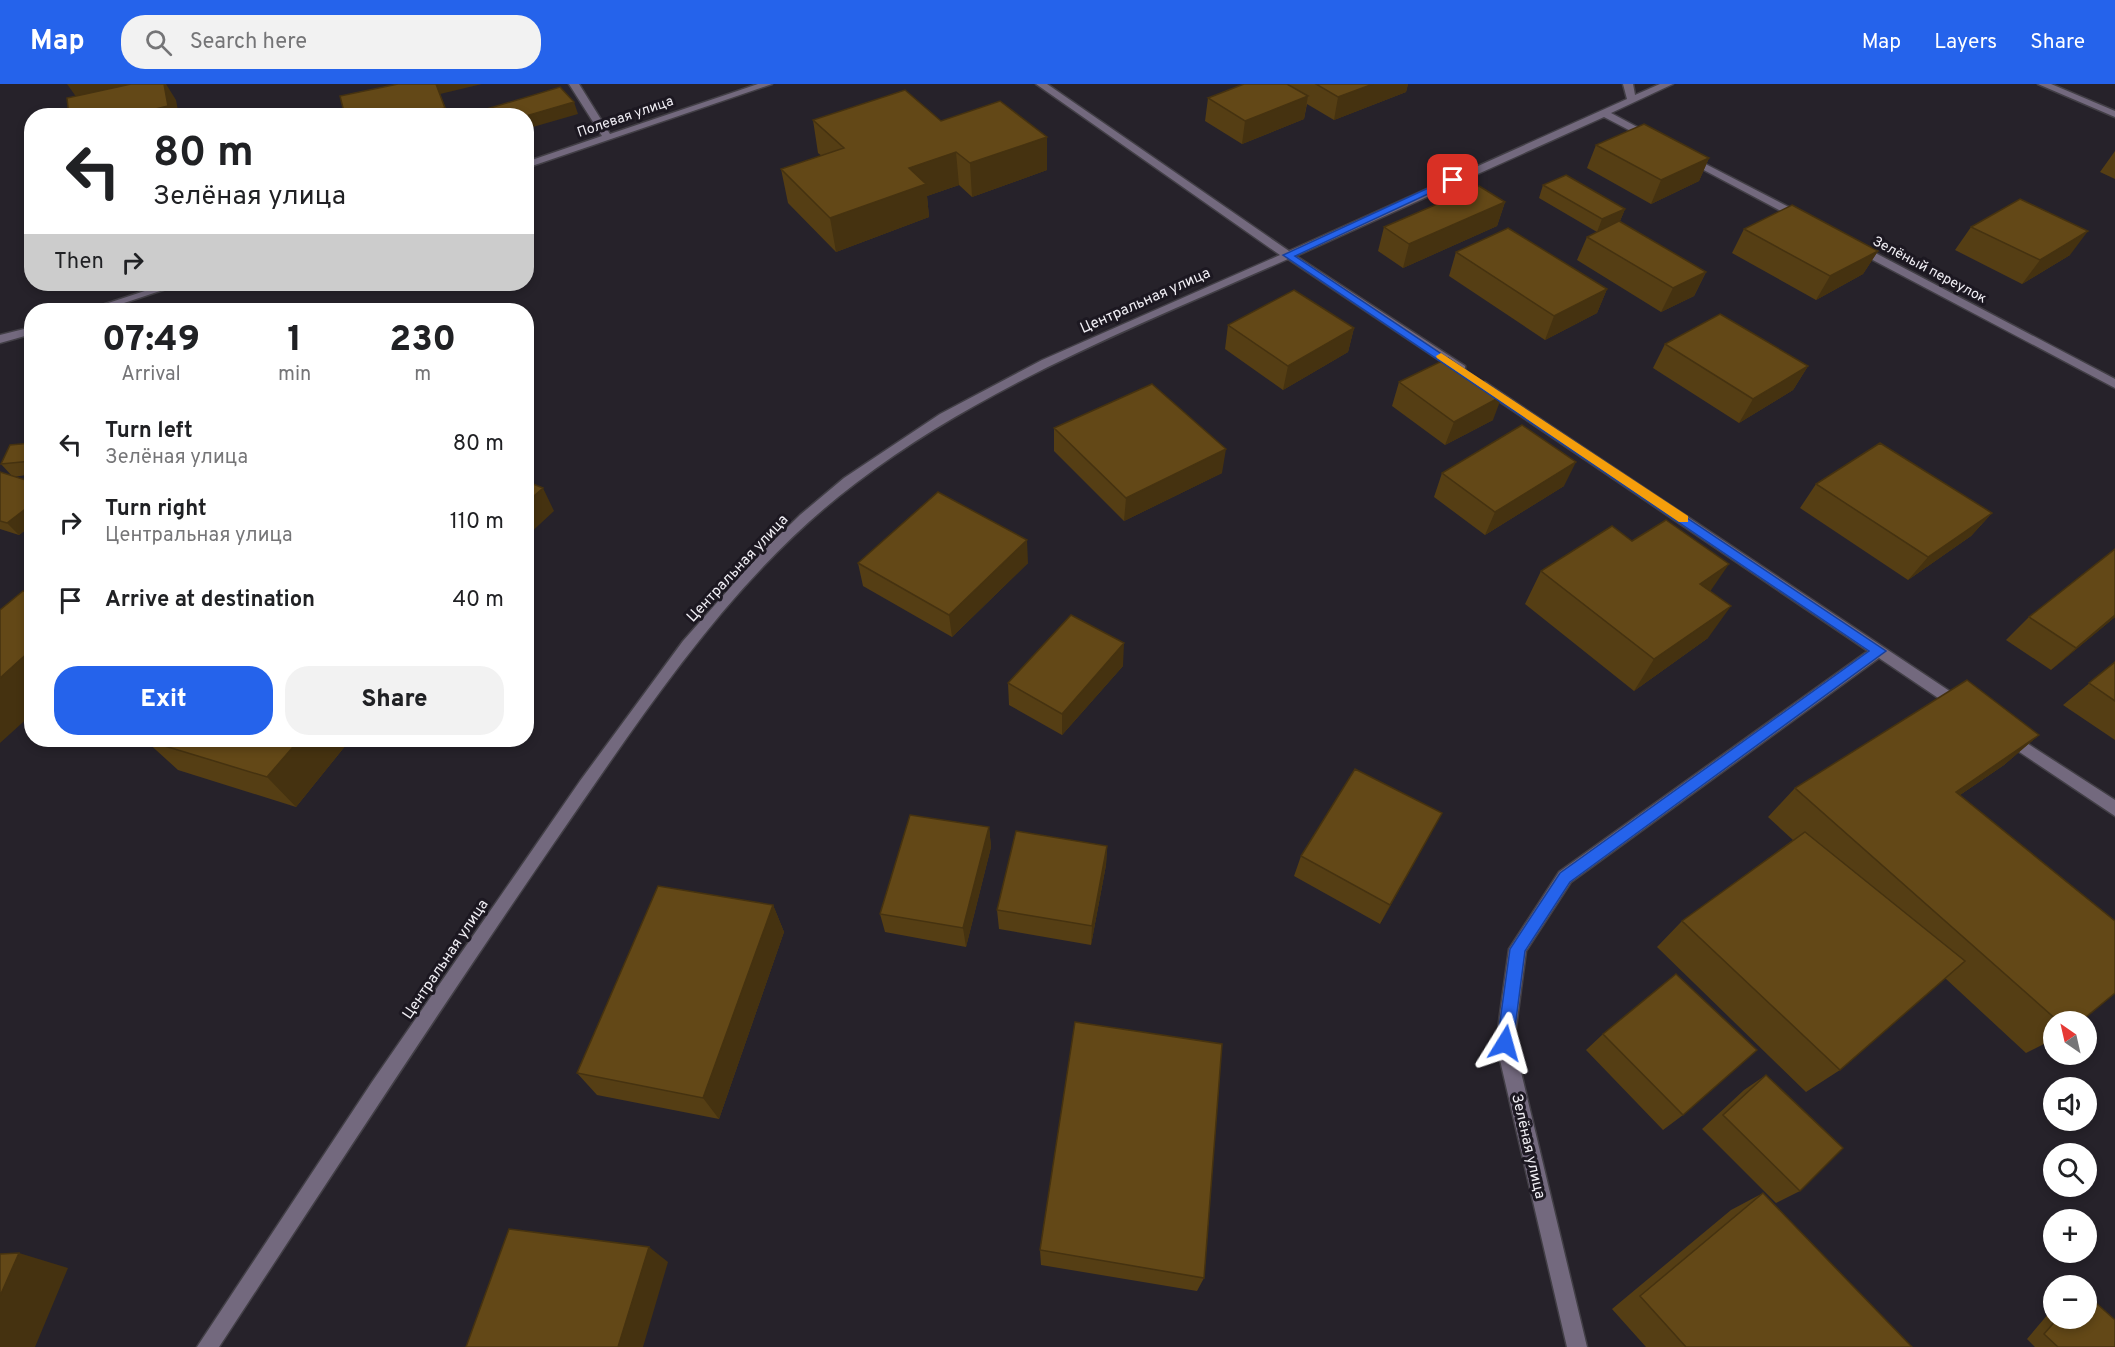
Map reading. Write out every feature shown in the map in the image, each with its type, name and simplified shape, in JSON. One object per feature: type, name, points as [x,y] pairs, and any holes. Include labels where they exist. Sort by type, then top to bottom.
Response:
[{"type":"street","points":[[574,84],[608,138]]},
{"type":"street","name":"Полевая улица","points":[[534,162],[767,84]]},
{"type":"street","points":[[1041,84],[1288,255],[1977,717]]},
{"type":"street","points":[[1628,84],[1632,100]]},
{"type":"street","name":"Центральная улица","points":[[207,1347],[451,977],[618,739],[701,629],[779,543],[848,482],[918,434],[996,389],[1070,351],[1668,84]]},
{"type":"street","points":[[2043,84],[2115,114]]},
{"type":"street","points":[[1604,113],[1667,146]]},
{"type":"street","points":[[1677,152],[1814,224]]},
{"type":"street","name":"Зелёный переулок","points":[[1845,241],[2115,384]]},
{"type":"street","points":[[115,303],[154,291]]},
{"type":"street","points":[[0,339],[24,332]]},
{"type":"street","name":"Зелёная улица","points":[[1577,1347],[1505,1043],[1518,949],[1565,877],[1879,651]]},
{"type":"street","points":[[1997,730],[2115,809]]},
{"type":"building","points":[[131,84],[164,84],[168,106],[160,108],[68,108],[67,98]]},
{"type":"building","points":[[398,84],[436,84],[445,108],[343,108],[340,96]]},
{"type":"building","points":[[1244,84],[1287,84],[1308,96],[1245,121],[1208,98]]},
{"type":"building","points":[[1316,84],[1373,84],[1338,97]]},
{"type":"building","points":[[560,87],[574,102],[534,114],[534,108],[490,108]]},
{"type":"building","points":[[905,90],[941,121],[1000,101],[1047,137],[970,163],[956,152],[909,168],[926,184],[830,218],[781,169],[844,148],[813,120]]},
{"type":"building","points":[[1644,124],[1709,158],[1661,180],[1596,145]]},
{"type":"building","points":[[1566,175],[1625,209],[1602,219],[1543,185]]},
{"type":"building","points":[[1479,186],[1505,202],[1409,244],[1384,227]]},
{"type":"building","points":[[2020,199],[2088,231],[2040,260],[1971,227]]},
{"type":"building","points":[[1792,205],[1878,251],[1830,276],[1744,229]]},
{"type":"building","points":[[1619,221],[1706,272],[1673,288],[1587,237]]},
{"type":"building","points":[[1508,228],[1607,289],[1554,316],[1456,252]]},
{"type":"building","points":[[1294,290],[1354,328],[1288,366],[1228,325]]},
{"type":"building","points":[[1720,314],[1808,366],[1753,399],[1665,344]]},
{"type":"building","points":[[1448,358],[1502,396],[1454,422],[1399,382]]},
{"type":"building","points":[[1152,384],[1226,449],[1126,498],[1054,428]]},
{"type":"building","points":[[1522,425],[1576,462],[1495,512],[1442,473]]},
{"type":"building","points":[[1880,443],[1992,513],[1928,557],[1816,484]]},
{"type":"building","points":[[24,444],[24,462],[1,464],[10,445]]},
{"type":"building","points":[[0,472],[24,480],[24,510],[7,523],[0,521]]},
{"type":"building","points":[[534,484],[543,488],[534,496]]},
{"type":"building","points":[[938,492],[1027,540],[949,615],[858,563]]},
{"type":"building","points":[[1666,520],[1729,564],[1700,584],[1731,606],[1654,659],[1541,571],[1612,526],[1632,541]]},
{"type":"building","points":[[2115,549],[2115,615],[2076,648],[2029,617]]},
{"type":"building","points":[[24,591],[24,656],[0,678],[0,610]]},
{"type":"building","points":[[1071,615],[1124,643],[1062,714],[1008,683]]},
{"type":"building","points":[[2115,662],[2115,701],[2089,683]]},
{"type":"building","points":[[1967,680],[2039,735],[1956,792],[2115,921],[2115,993],[2093,1011],[2047,1011],[1795,788]]},
{"type":"building","points":[[168,747],[293,747],[267,777]]},
{"type":"building","points":[[1355,769],[1442,813],[1390,905],[1301,856]]},
{"type":"building","points":[[910,815],[989,827],[963,928],[880,914]]},
{"type":"building","points":[[1016,831],[1107,846],[1092,926],[997,910]]},
{"type":"building","points":[[1805,832],[1965,961],[1840,1070],[1682,921]]},
{"type":"building","points":[[658,886],[773,905],[703,1098],[577,1073]]},
{"type":"building","points":[[1676,974],[1757,1050],[1683,1115],[1603,1034]]},
{"type":"building","points":[[1075,1022],[1222,1044],[1204,1278],[1040,1250]]},
{"type":"building","points":[[1766,1075],[1843,1148],[1800,1191],[1723,1115]]},
{"type":"building","points":[[1763,1193],[1912,1347],[1686,1347],[1640,1296]]},
{"type":"building","points":[[509,1229],[649,1247],[618,1347],[466,1347]]},
{"type":"building","points":[[19,1253],[0,1296],[0,1254]]},
{"type":"building","points":[[2097,1304],[2115,1320],[2115,1347],[2058,1347],[2044,1334],[2048,1329],[2097,1329]]},
{"type":"slow traffic","points":[[1441,356],[1683,519]]},
{"type":"route","points":[[1453,180],[1288,255],[1879,651],[1565,877],[1518,949],[1505,1043]]}]
